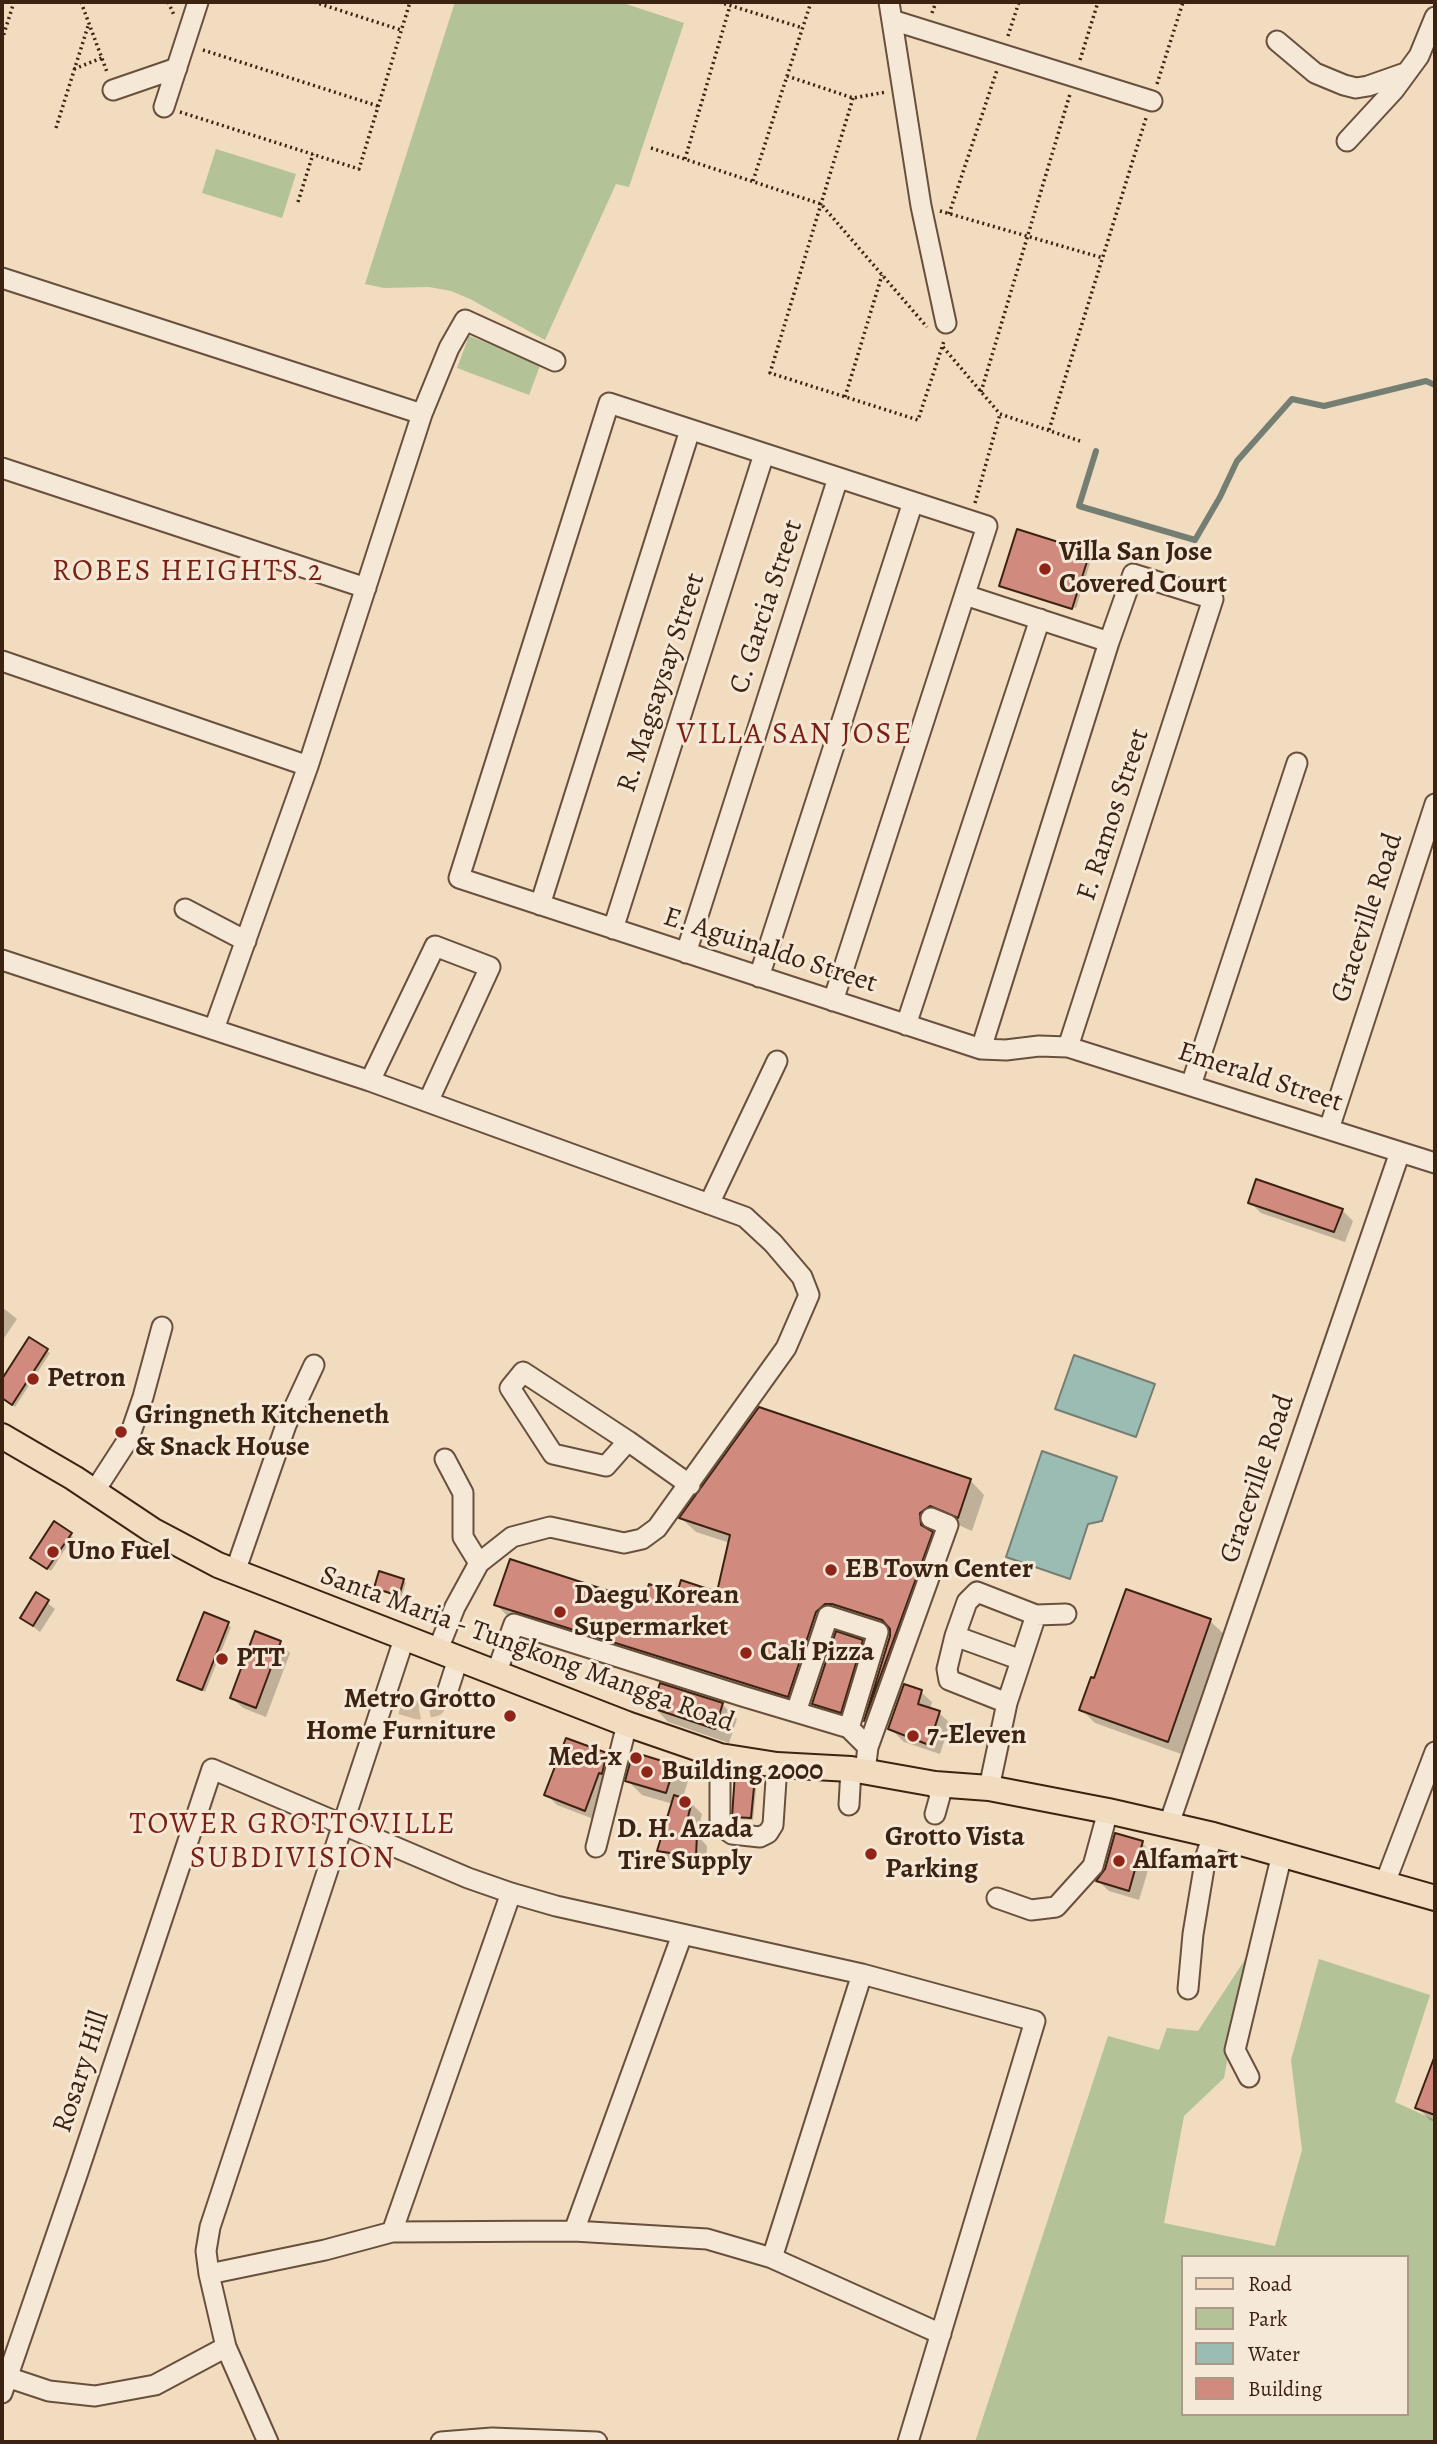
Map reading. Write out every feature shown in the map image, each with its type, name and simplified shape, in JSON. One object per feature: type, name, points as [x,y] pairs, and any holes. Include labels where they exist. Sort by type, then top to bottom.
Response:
[{"type":"main road","name":"Santa Maria - Tungkong Mangga Road","points":[[2,1436],[162,1536],[235,1572],[447,1656],[720,1756],[777,1765],[861,1762],[935,1784],[989,1788],[1108,1811],[1213,1835],[1435,1899]]},
{"type":"street","points":[[164,107],[198,2]]},
{"type":"street","points":[[946,323],[920,205],[890,11],[1002,54],[1152,101]]},
{"type":"street","points":[[1347,141],[1394,90],[1419,56],[1435,17]]},
{"type":"street","points":[[1277,41],[1315,73],[1343,85],[1356,88],[1368,86],[1406,73]]},
{"type":"street","points":[[113,90],[177,68]]},
{"type":"street","points":[[2,278],[422,414]]},
{"type":"street","points":[[214,1029],[308,766],[422,414],[444,359],[465,320],[555,361]]},
{"type":"street","name":"E. Aguinaldo Street","points":[[690,430],[608,403],[458,878],[981,1049],[1006,1050],[1021,1046],[1047,1045],[1068,1047]]},
{"type":"street","points":[[540,905],[690,430],[987,526],[833,1001]]},
{"type":"street","name":"R. Magsaysay Street","points":[[613,929],[764,454]]},
{"type":"street","points":[[2,468],[366,588]]},
{"type":"street","name":"C. Garcia Street","points":[[686,953],[838,478]]},
{"type":"street","points":[[760,977],[913,502]]},
{"type":"street","name":"F. Ramos Street","points":[[1068,1047],[1213,599],[1133,574],[1109,642]]},
{"type":"street","points":[[965,595],[1109,642],[981,1049]]},
{"type":"street","points":[[906,1025],[1040,619]]},
{"type":"street","points":[[2,661],[308,766]]},
{"type":"street","points":[[1191,1085],[1297,762]]},
{"type":"street","name":"Graceville Road","points":[[1329,1129],[1435,804]]},
{"type":"street","points":[[185,909],[246,941]]},
{"type":"street","points":[[370,1081],[435,946],[490,967],[428,1102]]},
{"type":"street","points":[[2,960],[370,1081],[745,1217],[774,1243],[802,1277],[809,1295],[786,1348],[657,1528],[642,1539],[624,1543],[550,1527],[512,1537],[479,1563],[455,1607],[447,1656],[448,1690]]},
{"type":"street","name":"Emerald Street","points":[[1068,1047],[1435,1163]]},
{"type":"street","points":[[709,1204],[777,1061]]},
{"type":"street","name":"Graceville Road","points":[[1169,1824],[1400,1152]]},
{"type":"street","points":[[94,1492],[129,1438],[162,1327]]},
{"type":"street","points":[[235,1572],[286,1425],[314,1365]]},
{"type":"street","points":[[628,1441],[607,1466],[553,1454],[510,1388],[523,1372],[628,1441],[690,1485]]},
{"type":"street","points":[[445,1459],[463,1493],[463,1537],[479,1563]]},
{"type":"street","points":[[849,1805],[861,1762],[948,1525],[931,1518]]},
{"type":"street","points":[[1007,1703],[949,1680],[947,1669],[967,1602],[976,1592],[1037,1615],[1066,1614]]},
{"type":"street","points":[[989,1788],[1007,1703],[1037,1615]]},
{"type":"street","points":[[796,1712],[828,1616],[878,1632],[849,1728],[861,1762]]},
{"type":"street","points":[[496,1674],[514,1624],[849,1728]]},
{"type":"street","points":[[955,1636],[1021,1660]]},
{"type":"street","points":[[268,2442],[226,2347],[209,2274],[206,2251],[210,2227],[342,1824],[392,1702],[404,1639]]},
{"type":"street","points":[[596,1847],[627,1724]]},
{"type":"street","points":[[1385,1883],[1435,1752]]},
{"type":"street","points":[[720,1756],[720,1820],[732,1834],[760,1837],[768,1833],[773,1825],[777,1765]]},
{"type":"street","name":"Rosary Hill","points":[[4,2385],[212,1769],[342,1824]]},
{"type":"street","points":[[935,1784],[940,1796],[935,1814]]},
{"type":"street","points":[[997,1898],[1031,1910],[1056,1907],[1093,1866],[1108,1811]]},
{"type":"street","points":[[342,1824],[468,1878],[556,1906],[862,1974],[1035,2021],[908,2442]]},
{"type":"street","points":[[1188,1989],[1197,1908],[1206,1856],[1213,1835]]},
{"type":"street","points":[[1249,2077],[1235,2050],[1282,1854]]},
{"type":"street","points":[[392,2232],[511,1893]]},
{"type":"street","points":[[574,2231],[682,1935]]},
{"type":"street","points":[[772,2258],[862,1974]]},
{"type":"street","points":[[209,2274],[325,2250],[392,2232],[574,2231],[707,2239],[772,2258],[941,2334]]},
{"type":"street","points":[[4,2385],[95,2396],[155,2385],[226,2347]]},
{"type":"street","points":[[441,2442],[492,2438],[597,2442]]},
{"type":"path","points":[[2,40],[14,2]]},
{"type":"path","points":[[81,2],[113,90]]},
{"type":"path","points":[[314,2],[401,30]]},
{"type":"path","points":[[164,107],[359,169],[410,2]]},
{"type":"path","points":[[719,2],[803,28]]},
{"type":"path","points":[[753,181],[811,2]]},
{"type":"path","points":[[949,214],[1019,2]]},
{"type":"path","points":[[981,392],[1098,2]]},
{"type":"path","points":[[1049,430],[1182,2]]},
{"type":"path","points":[[685,159],[733,5]]},
{"type":"path","points":[[56,128],[89,23]]},
{"type":"path","points":[[185,44],[378,106]]},
{"type":"path","points":[[74,69],[102,58]]},
{"type":"path","points":[[787,76],[853,98],[901,90]]},
{"type":"path","points":[[853,98],[770,373],[918,420],[942,346]]},
{"type":"path","points":[[651,148],[821,204],[1000,414],[1080,441]]},
{"type":"path","points":[[298,202],[313,154]]},
{"type":"path","points":[[920,205],[1103,258]]},
{"type":"path","points":[[845,397],[882,275]]},
{"type":"path","points":[[971,521],[1000,414]]},
{"type":"green space","points":[[455,2],[620,2],[684,23],[629,187],[616,184],[545,340],[451,291],[429,287],[384,288],[365,284]]},
{"type":"green space","points":[[216,149],[296,174],[282,218],[202,193]]},
{"type":"green space","points":[[469,336],[541,363],[529,395],[457,368]]},
{"type":"green space","points":[[1246,1958],[1224,2078],[1184,2116],[1164,2223],[1275,2246],[1302,2150],[1291,2060],[1319,1959],[1430,1995],[1395,2102],[1435,2120],[1435,2442],[975,2442],[1108,2036],[1159,2050],[1167,2028],[1198,2031]]},
{"type":"water","points":[[1074,1355],[1155,1384],[1136,1437],[1055,1409]]},
{"type":"water","points":[[1042,1451],[1117,1477],[1102,1521],[1088,1524],[1070,1579],[1006,1557]]},
{"type":"building","name":"Villa San Jose Covered Court","points":[[1017,529],[1090,552],[1072,609],[999,586]]},
{"type":"building","points":[[1256,1179],[1343,1209],[1334,1232],[1248,1203]]},
{"type":"building","points":[[29,1337],[48,1349],[12,1405],[2,1398],[2,1379]]},
{"type":"building","name":"EB Town Center","points":[[759,1407],[971,1479],[958,1518],[930,1506],[920,1513],[921,1525],[933,1532],[864,1721],[890,1629],[882,1620],[832,1604],[825,1604],[816,1612],[788,1697],[494,1605],[510,1559],[643,1602],[649,1584],[677,1593],[681,1580],[717,1592],[730,1535],[679,1518]]},
{"type":"building","points":[[54,1521],[72,1533],[47,1569],[30,1558]]},
{"type":"building","points":[[379,1571],[404,1579],[399,1596],[374,1588]]},
{"type":"building","points":[[1126,1589],[1211,1619],[1168,1742],[1079,1710],[1091,1677],[1094,1678]]},
{"type":"building","points":[[36,1592],[49,1600],[33,1626],[20,1618]]},
{"type":"building","points":[[204,1612],[229,1622],[202,1690],[177,1680]]},
{"type":"building","points":[[255,1631],[281,1641],[256,1708],[230,1698]]},
{"type":"building","points":[[836,1631],[863,1640],[841,1713],[812,1704]]},
{"type":"building","points":[[660,1683],[723,1703],[715,1729],[652,1708]]},
{"type":"building","points":[[904,1684],[922,1690],[918,1704],[940,1711],[929,1745],[888,1729]]},
{"type":"building","points":[[566,1738],[607,1753],[602,1774],[599,1773],[585,1811],[544,1795]]},
{"type":"building","name":"Building 2000","points":[[633,1752],[675,1765],[666,1793],[625,1781]]},
{"type":"building","points":[[735,1773],[755,1777],[751,1818],[732,1817]]},
{"type":"building","points":[[674,1795],[692,1801],[684,1833],[697,1834],[696,1857],[657,1851]]},
{"type":"building","name":"Alfamart","points":[[1115,1833],[1143,1841],[1129,1891],[1096,1881],[1105,1869]]},
{"type":"building","points":[[1435,2058],[1435,2115],[1415,2108]]},
{"type":"waterway","points":[[1096,451],[1079,506],[1195,540],[1237,461],[1292,399],[1324,406],[1426,381],[1435,385]]},
{"type":"tunnel","points":[[401,1705],[418,1710],[435,1707],[448,1690]]},
{"type":"place","name":"Villa San Jose Covered Court","points":[[1045,569]]},
{"type":"place","name":"Petron","points":[[33,1379]]},
{"type":"place","name":"Gringneth Kitcheneth & Snack House","points":[[121,1432]]},
{"type":"place","name":"Uno Fuel","points":[[53,1552]]},
{"type":"place","name":"EB Town Center","points":[[831,1570]]},
{"type":"place","name":"Daegu Korean Supermarket","points":[[560,1612]]},
{"type":"place","name":"Cali Pizza","points":[[746,1653]]},
{"type":"place","name":"PTT","points":[[222,1659]]},
{"type":"place","name":"Metro Grotto Home Furniture","points":[[510,1716]]},
{"type":"place","name":"7-Eleven","points":[[913,1736]]},
{"type":"place","name":"Med-x","points":[[636,1758]]},
{"type":"place","name":"Building 2000","points":[[647,1772]]},
{"type":"place","name":"D. H. Azada Tire Supply","points":[[685,1802]]},
{"type":"place","name":"Grotto Vista Parking","points":[[871,1854]]},
{"type":"place","name":"Alfamart","points":[[1119,1861]]},
{"type":"district","name":"ROBES HEIGHTS 2","points":[[188,573]]},
{"type":"district","name":"VILLA SAN JOSE","points":[[795,736]]},
{"type":"district","name":"TOWER GROTTOVILLE SUBDIVISION","points":[[293,1843]]}]
